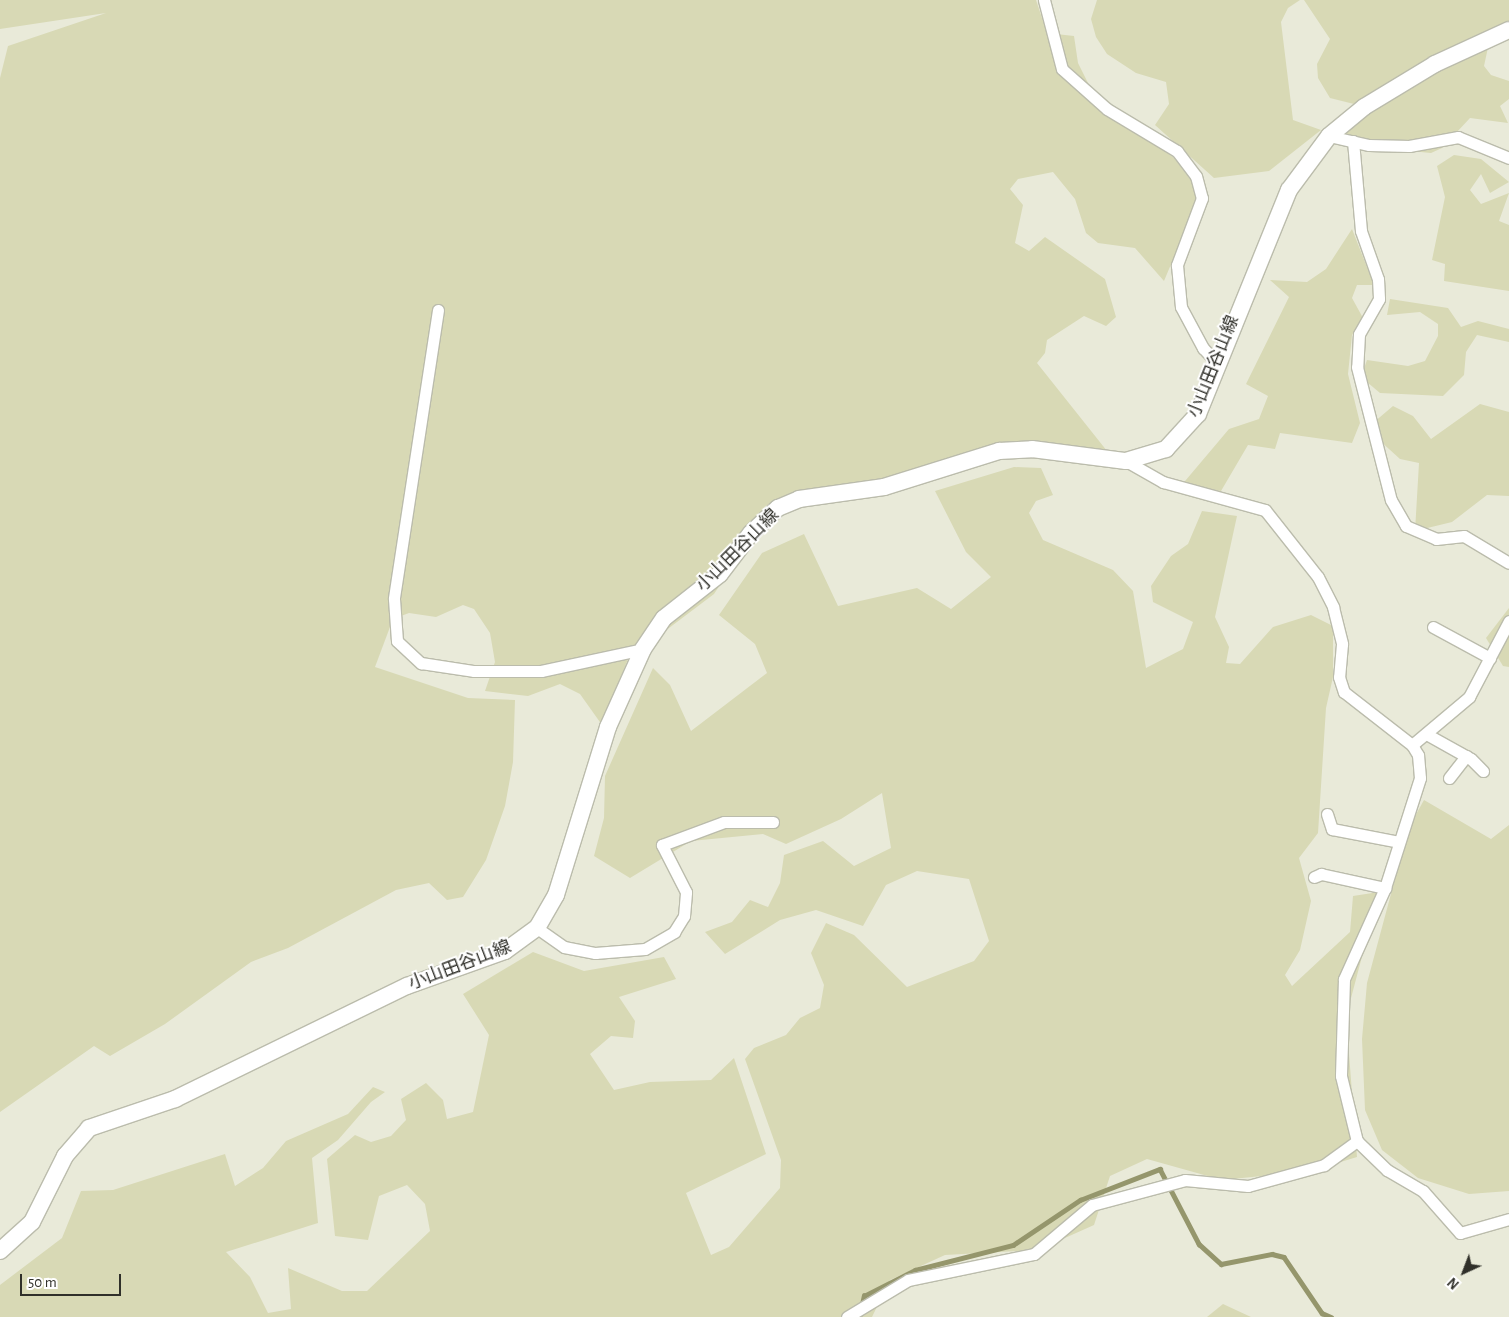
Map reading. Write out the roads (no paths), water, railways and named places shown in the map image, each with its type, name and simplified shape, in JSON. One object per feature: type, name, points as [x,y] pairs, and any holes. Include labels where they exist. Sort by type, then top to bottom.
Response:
[{"type":"main road","name":"小山田谷山線","points":[[0,1251],[32,1222],[65,1156],[89,1128],[175,1100],[408,986],[505,951],[537,928],[556,895],[608,727],[642,649],[664,618],[720,574],[751,533],[788,503],[884,488],[999,451],[1032,448],[1126,461],[1152,455],[1180,437],[1198,414],[1217,363],[1289,190],[1328,136],[1364,107],[1435,64],[1509,30]]},
{"type":"street","points":[[1044,0],[1062,69],[1107,109],[1177,151],[1196,176],[1202,198],[1177,265],[1181,307],[1203,348],[1217,363]]},
{"type":"street","points":[[1328,136],[1353,142],[1409,146],[1458,137],[1509,158]]},
{"type":"street","points":[[1353,142],[1361,231],[1378,279],[1379,300],[1359,334],[1357,367],[1391,500],[1406,526],[1436,539],[1464,536],[1509,563]]},
{"type":"street","points":[[438,310],[394,599],[397,640],[421,663],[474,671],[541,670],[642,649]]},
{"type":"street","points":[[1126,461],[1164,482],[1265,510],[1318,577],[1333,607],[1342,644],[1339,677],[1344,692],[1412,745],[1418,756],[1420,778],[1385,888],[1344,979],[1340,1004],[1340,1076],[1357,1141],[1387,1170],[1423,1191],[1460,1233],[1509,1219]]},
{"type":"street","points":[[1412,745],[1428,735],[1469,697],[1509,621]]},
{"type":"street","points":[[1433,627],[1490,658]]},
{"type":"street","points":[[1428,735],[1466,756],[1483,771]]},
{"type":"street","points":[[1449,778],[1466,756]]},
{"type":"street","points":[[1327,814],[1332,829],[1399,842]]},
{"type":"street","points":[[537,928],[564,947],[595,953],[645,949],[674,932],[684,916],[686,892],[662,845],[724,822],[774,822]]},
{"type":"street","points":[[1314,877],[1321,874],[1385,888]]},
{"type":"street","points":[[848,1317],[908,1280],[1034,1254],[1092,1205],[1185,1180],[1248,1186],[1324,1165],[1357,1141]]},
{"type":"waterway","points":[[859,1317],[864,1296],[915,1270],[1013,1245],[1080,1200],[1160,1169],[1199,1244],[1221,1264],[1272,1254],[1284,1257],[1322,1313],[1331,1317]]}]
